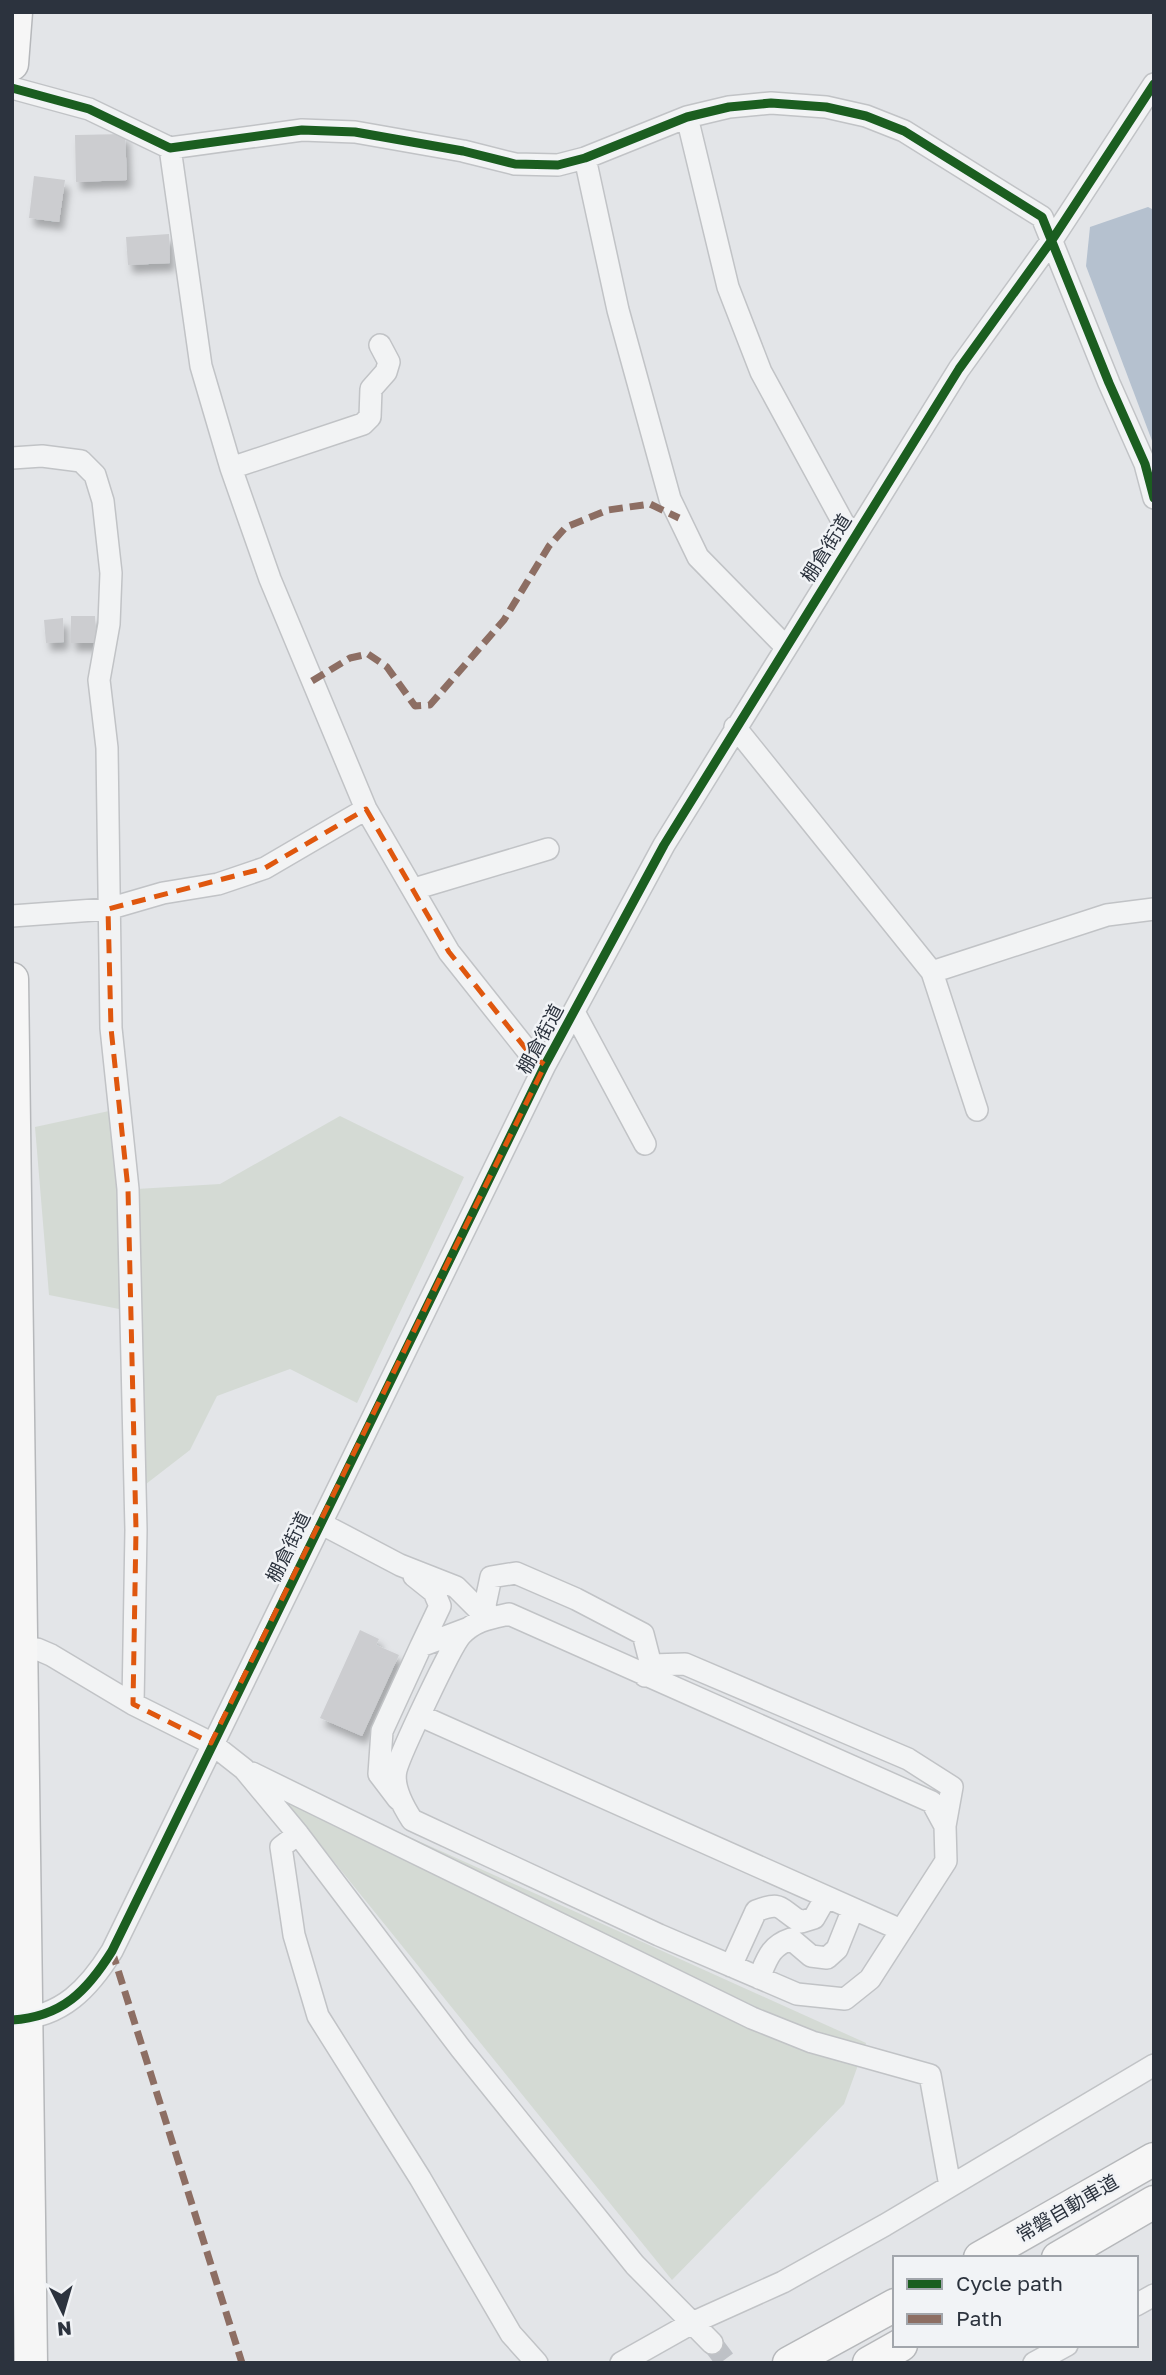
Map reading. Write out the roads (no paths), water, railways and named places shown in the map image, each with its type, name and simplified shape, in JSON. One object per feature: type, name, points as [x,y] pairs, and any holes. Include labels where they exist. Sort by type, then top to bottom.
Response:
[{"type":"highway","points":[[12,64],[16,12]]},
{"type":"highway","points":[[12,979],[21,2281],[31,2363]]},
{"type":"highway","name":"常磐自動車道","points":[[983,2256],[1154,2158]]},
{"type":"highway","name":"常磐自動車道","points":[[1061,2256],[1154,2202]]},
{"type":"highway","points":[[789,2363],[893,2306]]},
{"type":"highway","points":[[869,2363],[897,2347]]},
{"type":"street","name":"棚倉街道","points":[[19,2019],[72,2001],[93,1982],[112,1951],[211,1743],[545,1065],[664,845],[959,369],[1052,240],[1154,84]]},
{"type":"street","points":[[12,88],[89,109],[170,148],[302,130],[355,132],[401,139],[515,164],[558,165],[585,158],[687,117],[729,107],[771,103],[826,107],[866,116],[904,131],[1042,217],[1109,383],[1146,464],[1154,498]]},
{"type":"street","points":[[687,117],[728,287],[761,372],[845,526],[857,531]]},
{"type":"street","points":[[170,148],[201,366],[231,468],[270,579],[366,809],[449,952],[530,1054],[545,1065]]},
{"type":"street","points":[[585,158],[618,310],[670,499],[698,557],[785,646]]},
{"type":"street","points":[[231,468],[363,424],[370,417],[371,389],[386,372],[389,362],[380,345]]},
{"type":"street","points":[[12,458],[42,456],[81,461],[95,475],[103,501],[111,573],[109,624],[99,680],[107,748],[111,1028],[128,1189],[136,1530],[134,1704]]},
{"type":"street","points":[[736,727],[932,972],[977,1110]]},
{"type":"street","points":[[12,916],[108,909],[163,893],[218,884],[265,868],[366,809]]},
{"type":"street","points":[[414,889],[548,849]]},
{"type":"street","points":[[932,972],[1107,915],[1154,909]]},
{"type":"street","points":[[574,1012],[645,1144]]},
{"type":"street","points":[[320,1523],[400,1565],[456,1587],[479,1623]]},
{"type":"street","points":[[400,1565],[433,1592],[440,1606],[382,1731],[379,1774],[412,1820],[797,1994],[845,1999],[870,1979],[946,1861],[945,1826],[952,1787],[908,1759],[748,1688],[685,1664],[648,1671]]},
{"type":"street","points":[[400,1801],[395,1772],[460,1636],[479,1623],[491,1577],[516,1573],[576,1599],[643,1634],[648,1671]]},
{"type":"street","points":[[421,1646],[509,1614],[648,1671],[932,1802],[945,1826]]},
{"type":"street","points":[[17,1645],[51,1655],[134,1704],[211,1743],[244,1769],[298,1834],[461,2049],[635,2265],[712,2343]]},
{"type":"street","points":[[421,1716],[901,1930]]},
{"type":"street","points":[[244,1769],[751,2018],[812,2042],[930,2075],[950,2186]]},
{"type":"street","points":[[298,1834],[281,1847],[294,1935],[318,2016],[420,2178],[511,2334],[537,2363]]},
{"type":"street","points":[[732,1966],[756,1911],[773,1904],[784,1908],[801,1922],[814,1917],[826,1897]]},
{"type":"street","points":[[759,1978],[770,1951],[778,1943],[791,1939],[811,1956],[827,1958],[837,1950],[853,1909]]},
{"type":"street","points":[[621,2363],[692,2323],[783,2281],[1154,2065]]},
{"type":"street","points":[[1138,2304],[1154,2295]]},
{"type":"street","points":[[1034,2363],[1063,2347]]},
{"type":"water","points":[[1148,207],[1154,210],[1154,446],[1086,266],[1090,227]]},
{"type":"tunnel","points":[[712,2343],[727,2363]]}]
